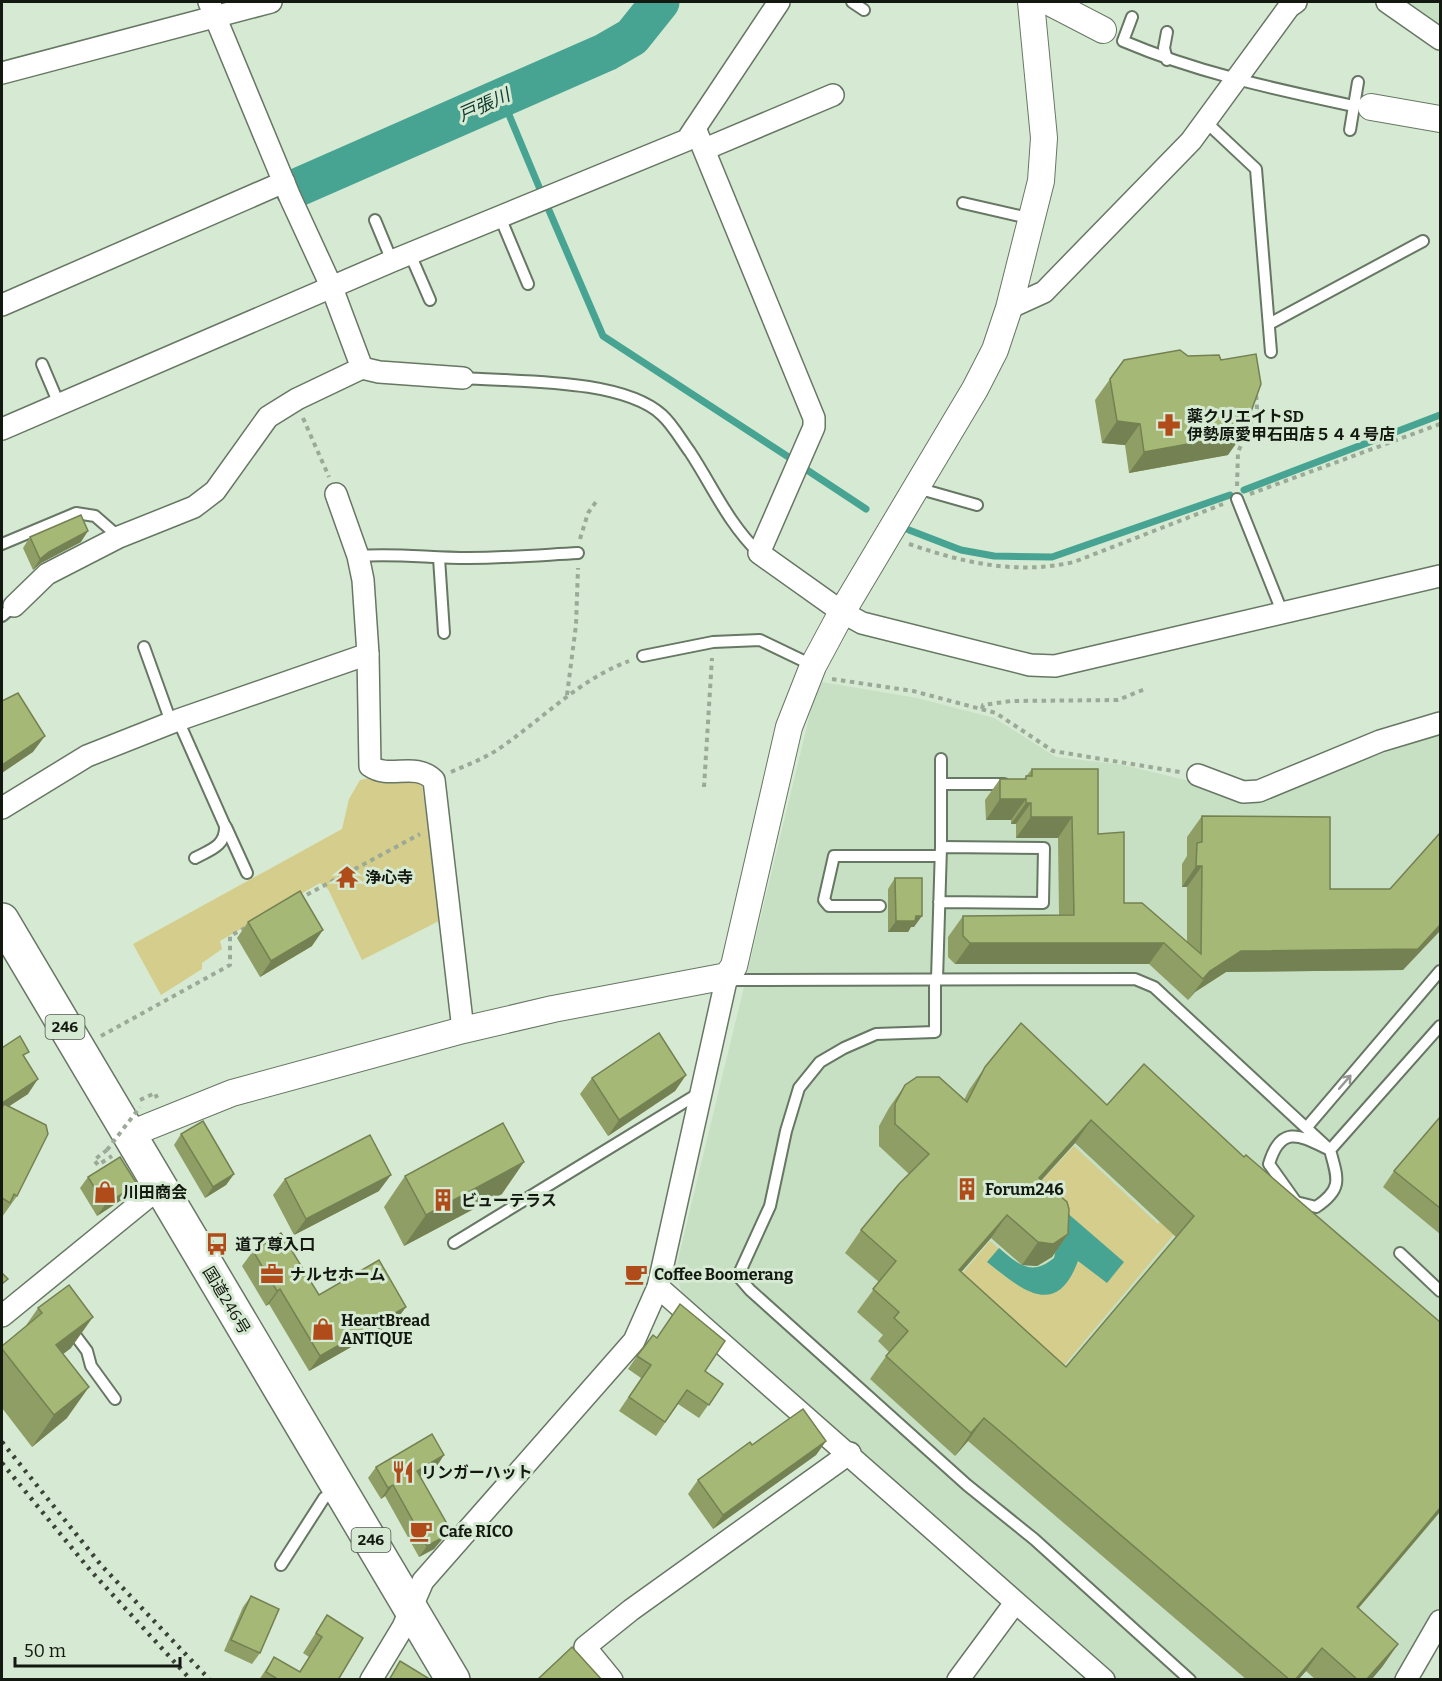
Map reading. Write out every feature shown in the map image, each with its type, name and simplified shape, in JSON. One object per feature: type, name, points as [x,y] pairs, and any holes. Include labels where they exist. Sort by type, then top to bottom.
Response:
[{"type":"highway","name":"国道246号","points":[[2,920],[78,1049],[124,1135],[159,1188],[411,1606],[453,1680]]},
{"type":"street","points":[[2,73],[212,8],[271,2]]},
{"type":"street","points":[[2,429],[401,258],[687,140],[779,2]]},
{"type":"street","points":[[371,1680],[403,1627],[423,1581],[634,1341],[658,1287],[704,1090],[727,978],[735,966],[789,727],[811,671],[842,612],[975,389],[995,350],[1009,308],[1041,181],[1044,138],[1031,2]]},
{"type":"street","points":[[1049,2],[1103,30]]},
{"type":"street","points":[[1009,308],[1044,292],[1140,195],[1206,122],[1289,7],[1296,2]]},
{"type":"street","points":[[1387,2],[1440,39]]},
{"type":"street","points":[[212,8],[286,189],[332,288],[362,368]]},
{"type":"street","points":[[705,149],[832,94]]},
{"type":"street","points":[[1363,106],[1440,119]]},
{"type":"street","points":[[694,128],[705,149],[814,418],[814,427],[759,553],[842,612],[862,623],[884,629],[1030,665],[1055,666],[1440,576]]},
{"type":"street","points":[[2,305],[286,189]]},
{"type":"street","points":[[8,611],[47,574],[119,537],[194,507],[214,491],[268,417],[298,405],[362,368],[379,372],[463,378]]},
{"type":"street","points":[[336,494],[363,580],[368,654],[370,766],[378,772],[418,769],[434,780],[463,1030]]},
{"type":"street","points":[[2,808],[87,756],[175,721],[368,654]]},
{"type":"street","points":[[1198,775],[1243,792],[1259,791],[1380,741],[1440,723]]},
{"type":"street","points":[[124,1135],[232,1093],[463,1030],[553,1009],[727,978]]},
{"type":"street","points":[[2,1316],[42,1290],[159,1188]]},
{"type":"street","points":[[658,1287],[850,1453],[1015,1603],[1104,1680]]},
{"type":"street","points":[[612,1680],[585,1647],[631,1610],[850,1453]]},
{"type":"street","points":[[958,1680],[1015,1603]]},
{"type":"street","points":[[1406,1680],[1440,1621]]},
{"type":"lane","points":[[852,2],[864,10]]},
{"type":"lane","points":[[1132,17],[1123,42],[1167,60],[1236,81],[1363,106]]},
{"type":"lane","points":[[1167,32],[1164,48],[1167,60]]},
{"type":"lane","points":[[1350,130],[1363,106],[1358,82]]},
{"type":"lane","points":[[1206,122],[1256,169],[1271,352]]},
{"type":"lane","points":[[963,203],[1033,219]]},
{"type":"lane","points":[[500,217],[528,284]]},
{"type":"lane","points":[[375,220],[430,300]]},
{"type":"lane","points":[[1269,324],[1423,241]]},
{"type":"lane","points":[[42,364],[59,405]]},
{"type":"lane","points":[[463,378],[603,389],[639,400],[662,415],[679,436],[738,533],[759,553]]},
{"type":"lane","points":[[916,488],[977,505]]},
{"type":"lane","points":[[1237,498],[1283,614]]},
{"type":"lane","points":[[2,544],[76,513],[95,516],[119,537]]},
{"type":"lane","points":[[357,556],[392,553],[439,558],[578,553]]},
{"type":"lane","points":[[439,558],[444,633]]},
{"type":"lane","points":[[643,656],[713,642],[760,640],[811,671]]},
{"type":"lane","points":[[144,647],[175,721],[247,873]]},
{"type":"lane","points":[[941,759],[935,1032],[876,1034],[820,1062],[799,1088],[786,1131],[770,1206],[738,1276],[750,1290],[967,1485],[1034,1539],[1191,1680]]},
{"type":"lane","points":[[941,784],[1004,784]]},
{"type":"lane","points":[[195,858],[220,844],[225,836],[225,826]]},
{"type":"lane","points":[[880,906],[830,906],[824,900],[834,856],[1044,848],[1043,903],[939,902]]},
{"type":"lane","points":[[1307,1127],[1440,971]]},
{"type":"lane","points":[[727,978],[1135,979],[1154,987],[1330,1150],[1338,1178],[1332,1196],[1316,1207],[1296,1202],[1269,1164],[1274,1147],[1285,1137],[1298,1135],[1330,1150]]},
{"type":"lane","points":[[1330,1150],[1440,1026]]},
{"type":"lane","points":[[454,1243],[704,1090]]},
{"type":"lane","points":[[1400,1253],[1440,1292]]},
{"type":"lane","points":[[60,1313],[87,1351],[91,1366],[115,1399]]},
{"type":"lane","points":[[281,1565],[324,1498],[340,1489]]},
{"type":"path","points":[[1237,498],[1238,452],[1257,409],[1256,389]]},
{"type":"path","points":[[298,405],[336,494]]},
{"type":"path","points":[[888,537],[976,565],[1024,569],[1050,567],[1074,562],[1237,498],[1440,424]]},
{"type":"path","points":[[567,695],[576,625],[578,553],[582,528],[598,499]]},
{"type":"path","points":[[704,787],[713,642]]},
{"type":"path","points":[[434,780],[496,751],[567,695],[609,668],[643,656]]},
{"type":"path","points":[[811,671],[913,691],[996,713],[1053,751],[1198,775]]},
{"type":"path","points":[[982,709],[983,705],[1011,701],[1118,699],[1144,689]]},
{"type":"path","points":[[292,903],[439,824]]},
{"type":"path","points":[[78,1049],[230,965],[230,936],[250,925]]},
{"type":"path","points":[[124,1135],[98,1165],[94,1160],[124,1135]]},
{"type":"shaded area","points":[[1405,2],[1440,2],[1440,25]]},
{"type":"shaded area","points":[[822,682],[917,698],[994,718],[1056,757],[1123,765],[1210,786],[1263,794],[1440,734],[1440,1611],[1399,1679],[1118,1679],[682,1293],[675,1272],[815,693]]},
{"type":"shaded area","points":[[407,771],[421,778],[441,920],[362,960],[328,889],[320,883],[220,941],[222,949],[202,963],[202,969],[161,995],[133,944],[342,829],[349,799],[360,780]]},
{"type":"shaded area","points":[[1074,1146],[1158,1224],[1189,1189],[1202,1201],[1013,1426],[945,1294],[990,1241],[1020,1265],[1027,1267],[1035,1268],[1044,1265],[1054,1258],[1056,1249],[1024,1200]]},
{"type":"water","points":[[1043,1192],[1124,1262],[1107,1283],[1078,1261],[1069,1279],[1059,1290],[1048,1295],[1037,1294],[1024,1289],[987,1262],[999,1248],[1025,1266],[1038,1267],[1054,1258],[1056,1249]]},
{"type":"building","name":"薬クリエイトSD 伊勢原愛甲石田店５４４号店","points":[[1180,350],[1188,356],[1219,355],[1221,360],[1256,354],[1261,384],[1243,434],[1144,452],[1140,424],[1117,421],[1110,379],[1124,360]]},
{"type":"building","points":[[81,515],[88,531],[40,559],[30,537]]},
{"type":"building","points":[[18,693],[45,736],[2,765],[2,701]]},
{"type":"building","points":[[1032,769],[1098,769],[1098,834],[1124,832],[1124,903],[1142,903],[1201,954],[1202,866],[1196,866],[1197,843],[1202,842],[1202,816],[1330,817],[1330,889],[1390,889],[1440,833],[1440,925],[1418,949],[1241,951],[1210,971],[1203,979],[1164,943],[970,943],[963,936],[963,916],[1074,915],[1072,817],[1031,817],[1031,803],[1026,803],[1026,799],[1000,799],[1000,779],[1026,779],[1026,776],[1032,776]]},
{"type":"building","points":[[895,878],[922,878],[922,916],[916,916],[915,921],[896,921]]},
{"type":"building","points":[[300,891],[323,930],[271,961],[248,922]]},
{"type":"building","points":[[1021,1023],[1107,1105],[1144,1064],[1244,1157],[1246,1155],[1440,1322],[1440,1508],[1357,1607],[1398,1644],[1366,1680],[1358,1680],[1322,1648],[1295,1680],[1290,1680],[984,1418],[971,1433],[886,1356],[908,1331],[894,1318],[899,1312],[873,1289],[896,1261],[861,1230],[899,1184],[929,1154],[895,1124],[895,1104],[905,1085],[917,1077],[939,1077],[967,1102],[985,1067]],"holes":[[[1091,1120],[1194,1216],[1066,1367],[959,1270],[1007,1215],[1038,1242],[1053,1244],[1068,1234],[1067,1202],[1039,1178]]]},
{"type":"building","points":[[659,1033],[686,1075],[619,1120],[592,1078]]},
{"type":"building","points":[[20,1036],[29,1052],[23,1055],[38,1079],[2,1103],[2,1048]]},
{"type":"building","points":[[4,1104],[46,1125],[48,1134],[17,1196],[14,1194],[10,1203],[2,1198],[2,1108]]},
{"type":"building","points":[[1440,1117],[1440,1208],[1394,1171]]},
{"type":"building","points":[[203,1121],[234,1174],[213,1187],[181,1134]]},
{"type":"building","points":[[503,1123],[524,1162],[426,1215],[405,1176]]},
{"type":"building","points":[[370,1135],[391,1175],[306,1219],[285,1179]]},
{"type":"building","points":[[120,1157],[137,1184],[105,1205],[88,1177]]},
{"type":"building","points":[[281,1233],[319,1295],[379,1260],[406,1307],[320,1356],[280,1289],[277,1291],[253,1251]]},
{"type":"building","points":[[2,1273],[8,1279],[2,1284]]},
{"type":"building","points":[[69,1285],[93,1317],[56,1345],[89,1387],[54,1415],[2,1349],[2,1346],[42,1313],[38,1308]]},
{"type":"building","points":[[680,1304],[725,1341],[705,1371],[723,1384],[709,1405],[687,1390],[665,1422],[629,1397],[651,1365],[637,1356],[653,1335],[657,1338]]},
{"type":"building","points":[[803,1409],[826,1441],[723,1515],[698,1480],[750,1442],[752,1445]]},
{"type":"building","points":[[432,1434],[444,1455],[417,1471],[450,1529],[442,1538],[427,1546],[393,1485],[388,1488],[376,1467]]},
{"type":"building","points":[[251,1596],[279,1609],[260,1653],[231,1640]]},
{"type":"building","points":[[327,1615],[363,1638],[338,1680],[279,1680],[266,1672],[274,1657],[300,1672],[322,1637],[316,1633]]},
{"type":"building","points":[[572,1647],[602,1680],[537,1680]]},
{"type":"building","points":[[400,1661],[428,1678],[427,1680],[389,1680]]},
{"type":"waterway","name":"戸張川","points":[[294,189],[606,52],[632,37],[660,2]]},
{"type":"waterway","points":[[502,98],[542,194]]},
{"type":"waterway","points":[[548,208],[603,336],[790,458]]},
{"type":"waterway","points":[[1244,490],[1440,415]]},
{"type":"waterway","points":[[804,468],[866,509]]},
{"type":"waterway","points":[[909,530],[961,550],[994,556],[1052,557],[1230,495]]},
{"type":"railway","points":[[2,1442],[101,1565],[210,1680]]},
{"type":"railway","points":[[2,1463],[90,1570],[191,1680]]},
{"type":"place","name":"薬クリエイトSD 伊勢原愛甲石田店５４４号店","points":[[1169,425]]},
{"type":"place","name":"浄心寺","points":[[347,877]]},
{"type":"place","name":"Forum246","points":[[967,1189]]},
{"type":"place","name":"川田商会","points":[[105,1192]]},
{"type":"place","name":"ビューテラス","points":[[443,1200]]},
{"type":"place","name":"道了尊入口","points":[[217,1244]]},
{"type":"place","name":"ナルセホーム","points":[[272,1274]]},
{"type":"place","name":"Coffee Boomerang","points":[[636,1274]]},
{"type":"place","name":"HeartBread ANTIQUE","points":[[323,1329]]},
{"type":"place","name":"リンガーハット","points":[[403,1472]]},
{"type":"place","name":"Cafe RICO","points":[[421,1531]]}]
